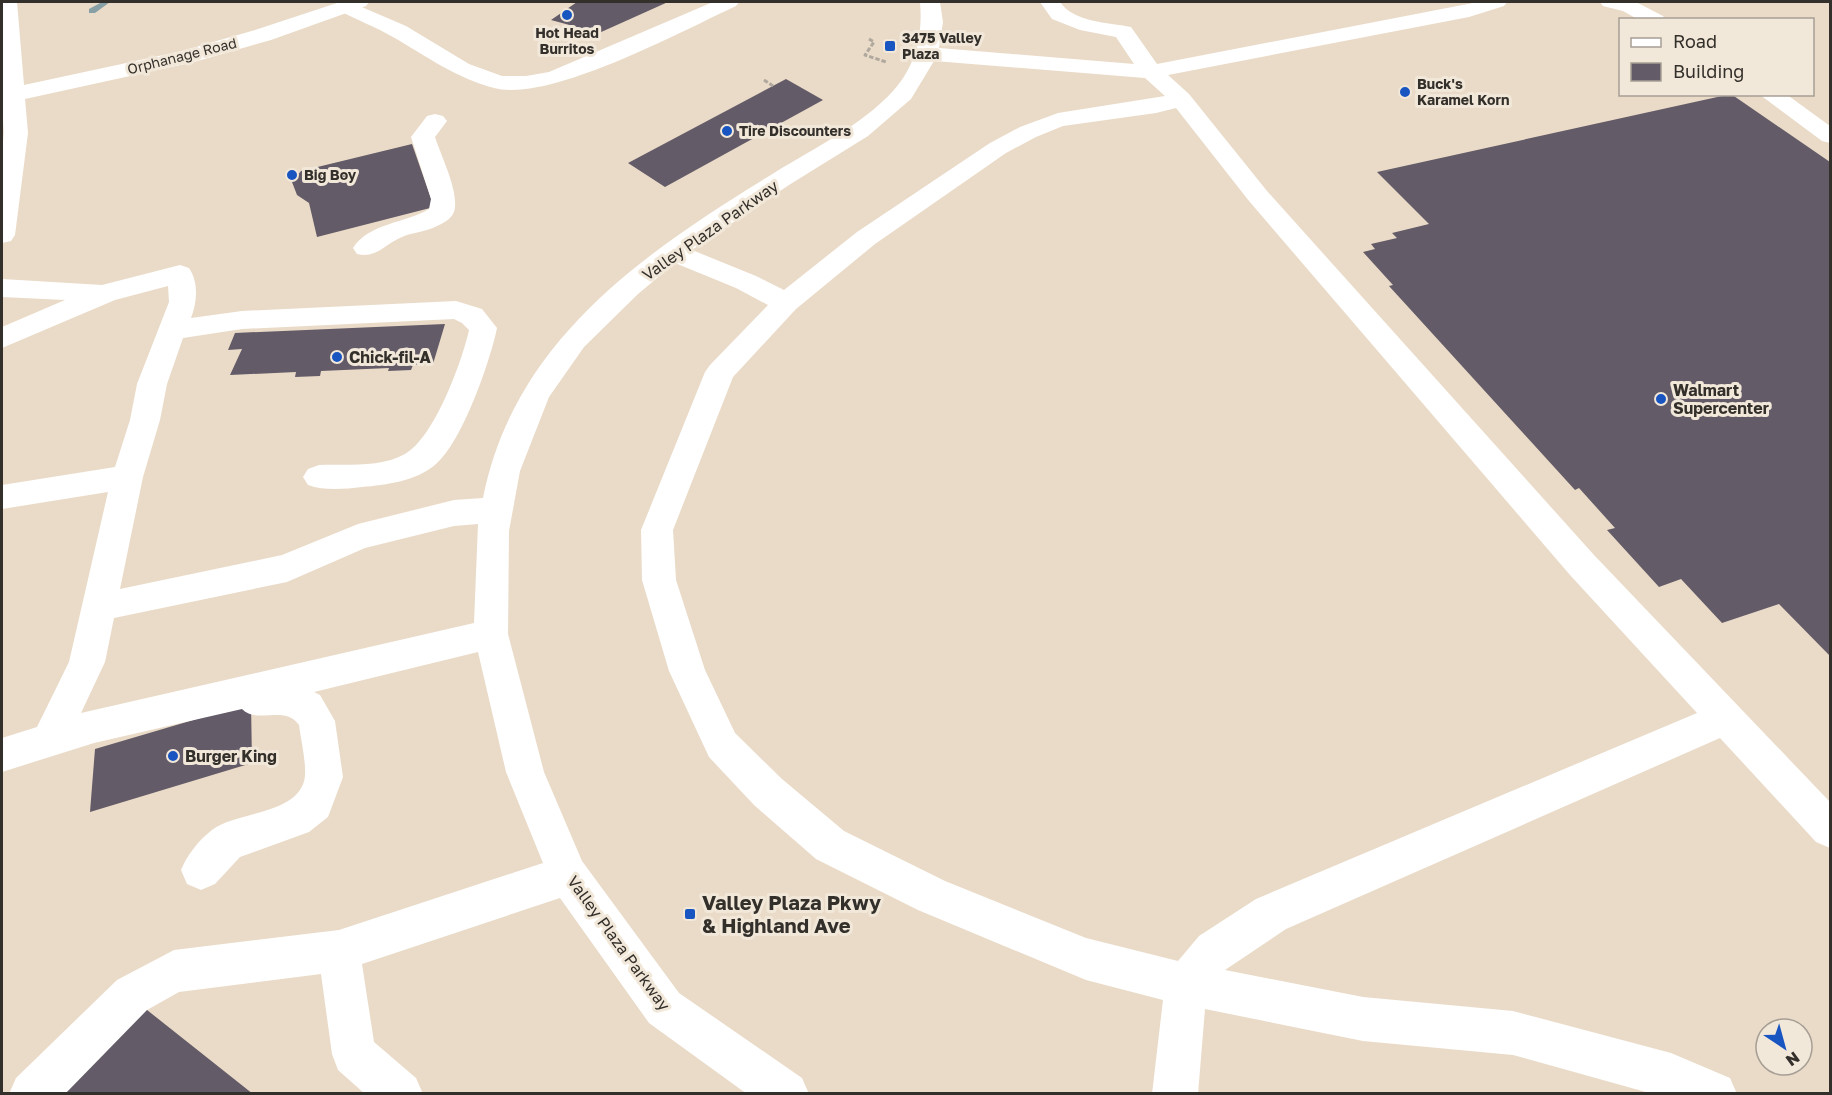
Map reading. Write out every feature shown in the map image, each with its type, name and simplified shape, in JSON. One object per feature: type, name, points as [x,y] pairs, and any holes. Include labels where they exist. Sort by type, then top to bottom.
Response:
[{"type":"street","points":[[2,235],[16,133],[7,96],[7,2]]},
{"type":"street","points":[[353,4],[461,69],[499,82],[526,83],[554,78],[588,65],[729,2]]},
{"type":"street","name":"Valley Plaza Parkway","points":[[786,1094],[664,1008],[568,875],[525,772],[491,634],[493,531],[504,471],[535,394],[574,340],[628,288],[672,252],[780,180],[860,131],[903,94],[927,54],[932,22],[930,2]]},
{"type":"street","points":[[1050,2],[1059,15],[1087,26],[1123,32],[1151,72],[1181,99],[1258,196],[1576,557],[1830,829]]},
{"type":"street","points":[[927,54],[1151,72],[1469,11],[1497,2]]},
{"type":"street","points":[[1610,2],[1629,6],[1652,18]]},
{"type":"street","name":"Orphanage Road","points":[[7,96],[186,57],[353,4]]},
{"type":"street","points":[[1773,96],[1830,136]]},
{"type":"street","points":[[1181,99],[1156,106],[1058,120],[1028,132],[998,148],[866,238],[786,303],[720,372],[657,530],[659,580],[687,671],[722,745],[768,792],[830,845],[932,896],[1086,959],[1186,984],[1363,1019],[1513,1033],[1671,1076],[1714,1094]]},
{"type":"street","points":[[366,248],[393,231],[426,222],[441,213],[444,198],[423,137],[435,120]]},
{"type":"street","points":[[672,252],[746,282],[786,303]]},
{"type":"street","points":[[2,338],[105,293],[180,274],[183,302],[152,384],[145,420],[127,477],[87,662],[50,740]]},
{"type":"street","points":[[2,288],[105,293]]},
{"type":"street","points":[[174,330],[242,320],[456,310],[461,318],[464,339],[424,429],[412,450],[392,471],[361,476],[319,477]]},
{"type":"street","points":[[2,497],[127,477]]},
{"type":"street","points":[[100,607],[287,568],[358,537],[454,513],[497,510]]},
{"type":"street","points":[[2,755],[94,726],[340,671],[491,634]]},
{"type":"street","points":[[142,715],[160,723],[262,699],[281,698],[307,706],[317,721],[324,777],[314,804],[295,819],[227,842],[201,870]]},
{"type":"street","points":[[1175,1094],[1186,984],[1214,951],[1271,914],[1726,718]]},
{"type":"street","points":[[32,1094],[132,995],[174,971],[339,951],[568,875]]},
{"type":"street","points":[[339,951],[354,1054],[400,1094]]},
{"type":"path","points":[[869,39],[874,42],[865,55],[890,63]]},
{"type":"path","points":[[764,80],[773,86]]},
{"type":"shaded area","points":[[7,2],[1830,2],[1830,1093],[2,1094],[2,235],[16,133]]},
{"type":"building","points":[[577,2],[668,2],[599,33],[551,20]]},
{"type":"building","name":"Tire Discounters","points":[[786,79],[823,100],[665,187],[628,163]]},
{"type":"building","name":"Walmart Supercenter","points":[[1722,96],[1734,96],[1830,162],[1830,656],[1779,604],[1722,623],[1681,579],[1659,587],[1607,530],[1615,528],[1579,488],[1575,490],[1389,286],[1393,285],[1363,252],[1375,249],[1371,244],[1397,238],[1392,233],[1429,224],[1377,172]]},
{"type":"building","points":[[412,144],[434,207],[317,237],[309,203],[297,195],[292,182],[301,171]]},
{"type":"building","name":"Chick-fil-A","points":[[445,324],[433,364],[413,365],[411,370],[388,371],[389,368],[321,371],[320,376],[295,377],[296,372],[230,375],[242,349],[228,350],[235,333]]},
{"type":"building","name":"Burger King","points":[[251,703],[252,763],[90,812],[95,749]]},
{"type":"building","points":[[142,1006],[253,1094],[59,1094]]},
{"type":"waterway","points":[[92,11],[106,2]]},
{"type":"place","name":"Hot Head Burritos","points":[[567,15]]},
{"type":"place","name":"3475 Valley Plaza","points":[[890,46]]},
{"type":"place","name":"Buck's Karamel Korn","points":[[1405,92]]},
{"type":"place","name":"Tire Discounters","points":[[727,131]]},
{"type":"place","name":"Big Boy","points":[[292,175]]},
{"type":"place","name":"Chick-fil-A","points":[[337,357]]},
{"type":"place","name":"Walmart Supercenter","points":[[1661,399]]},
{"type":"place","name":"Burger King","points":[[173,756]]},
{"type":"place","name":"Valley Plaza Pkwy & Highland Ave","points":[[690,914]]}]
